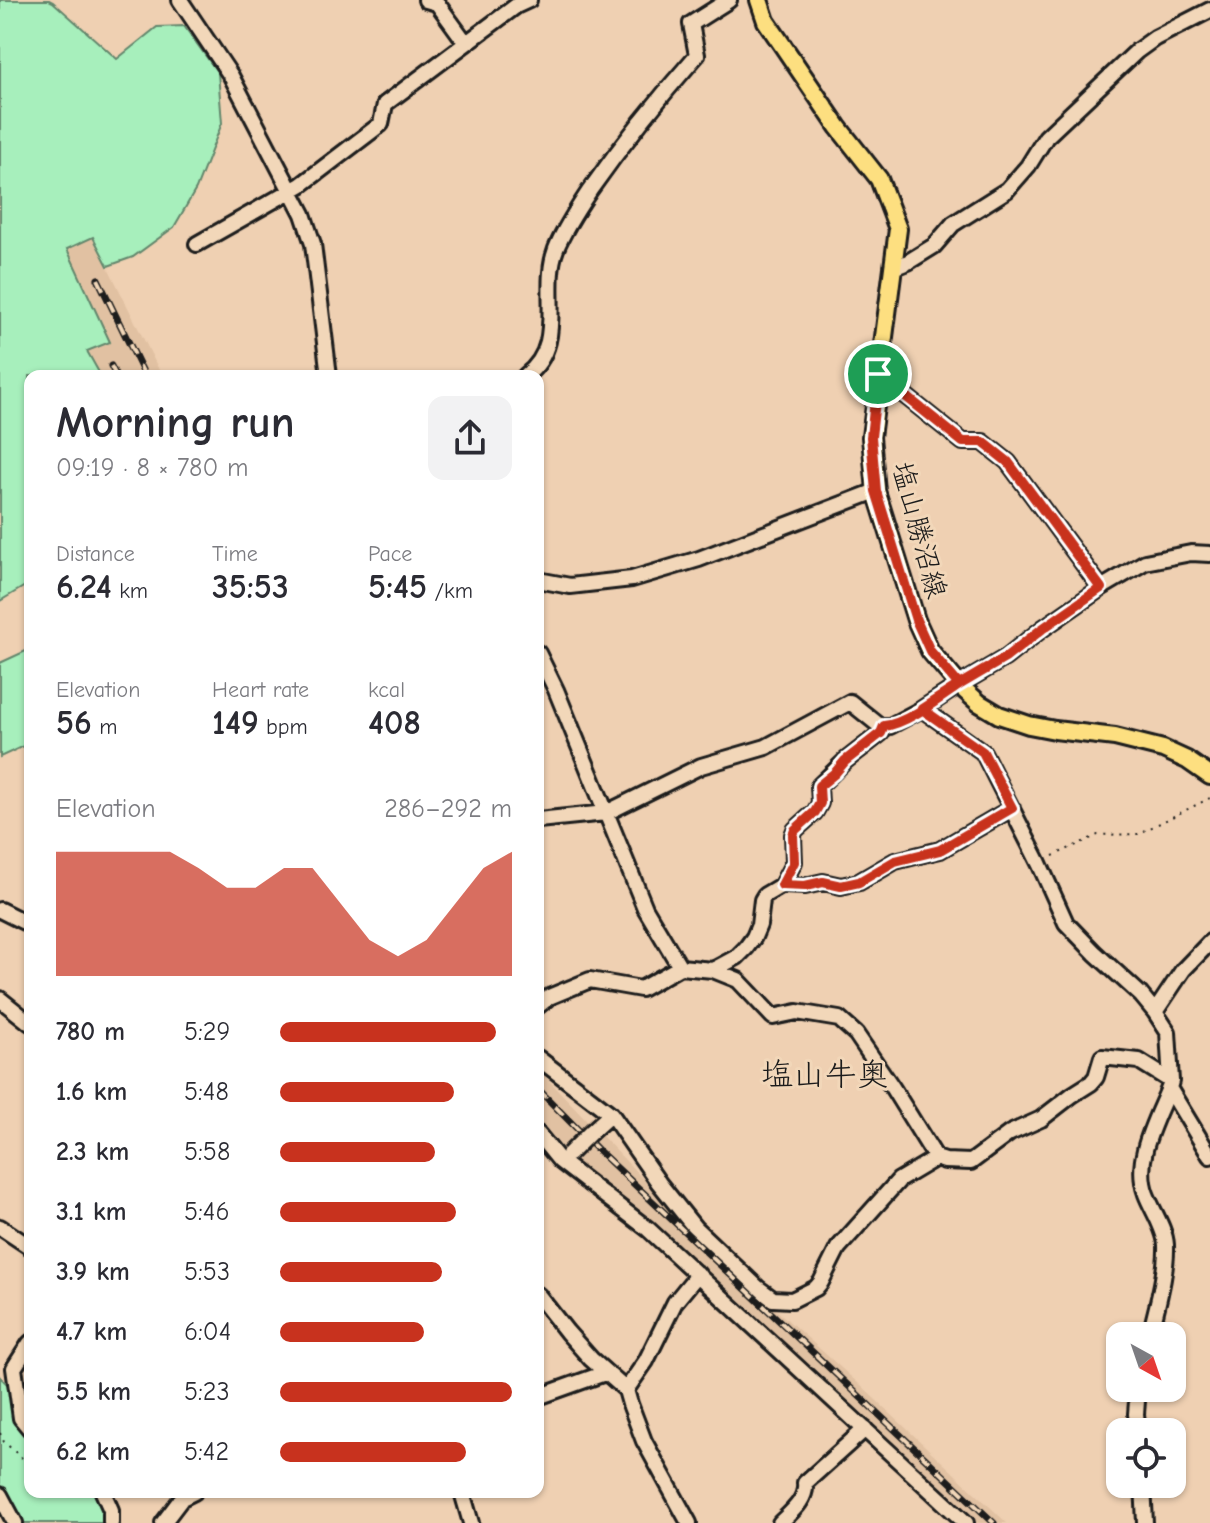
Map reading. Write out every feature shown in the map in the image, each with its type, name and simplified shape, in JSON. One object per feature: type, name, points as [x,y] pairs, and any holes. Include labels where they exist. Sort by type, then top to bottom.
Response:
[{"type":"main road","name":"塩山勝沼線","points":[[759,0],[766,21],[838,127],[879,179],[898,229],[871,437],[876,491],[916,620],[930,651],[959,685],[999,715],[1029,725],[1115,737],[1163,749],[1187,760],[1210,776]]},
{"type":"street","points":[[180,0],[231,76],[303,214],[313,244],[328,370]]},
{"type":"street","points":[[426,0],[437,3],[466,43]]},
{"type":"street","points":[[197,244],[301,185],[381,124],[385,104],[516,6],[529,0]]},
{"type":"street","points":[[531,370],[547,348],[556,248],[600,176],[655,102],[697,55],[691,24],[729,0]]},
{"type":"street","points":[[893,268],[934,246],[953,224],[1007,190],[1028,166],[1046,137],[1137,51],[1155,38],[1210,10]]},
{"type":"street","points":[[878,374],[963,442],[983,442],[1008,462],[1101,588]]},
{"type":"street","points":[[544,581],[570,586],[632,579],[699,559],[876,491]]},
{"type":"street","points":[[544,819],[606,813],[701,766],[766,747],[850,702],[880,726],[890,726],[1005,658],[1101,588],[1145,562],[1191,553],[1210,554]]},
{"type":"street","points":[[544,665],[645,908],[680,967]]},
{"type":"street","points":[[922,709],[983,752],[1066,923],[1141,995],[1168,1032],[1170,1085],[1152,1129],[1142,1173],[1143,1184],[1166,1245],[1153,1322]]},
{"type":"street","points":[[713,970],[737,957],[754,937],[762,900],[782,885],[794,862],[795,830],[815,812],[820,803],[819,786],[881,733],[884,726]]},
{"type":"street","points":[[782,885],[805,886],[823,882],[841,886],[859,882],[895,861],[940,850],[1012,808]]},
{"type":"street","points":[[0,910],[24,922]]},
{"type":"street","points":[[1155,1012],[1183,970],[1210,942]]},
{"type":"street","points":[[544,1001],[590,980],[641,989],[680,967],[713,970],[738,980],[773,1017],[797,1012],[839,1019],[856,1034],[936,1158],[945,1161],[971,1162],[1010,1133],[1041,1119],[1091,1083],[1102,1057],[1139,1061],[1170,1085],[1210,1156]]},
{"type":"street","points":[[0,999],[24,1018]]},
{"type":"street","points":[[544,1063],[611,1114],[695,1228],[773,1299],[792,1300],[816,1288],[838,1248],[899,1180],[936,1158]]},
{"type":"street","points":[[564,1157],[611,1114]]},
{"type":"street","points":[[544,1139],[698,1274],[966,1523]]},
{"type":"street","points":[[0,1227],[24,1243]]},
{"type":"street","points":[[626,1390],[646,1361],[675,1302],[698,1274]]},
{"type":"street","points":[[544,1303],[605,1373],[626,1390],[644,1441],[689,1523]]},
{"type":"street","points":[[24,1352],[14,1368],[24,1422]]},
{"type":"street","points":[[544,1395],[605,1373]]},
{"type":"street","points":[[780,1523],[800,1502],[806,1492],[805,1483],[865,1429]]},
{"type":"street","points":[[0,1495],[15,1523]]},
{"type":"street","points":[[106,1498],[111,1510],[111,1523]]},
{"type":"street","points":[[163,1523],[182,1498]]},
{"type":"street","points":[[464,1498],[471,1523]]},
{"type":"street","points":[[1144,1498],[1145,1523]]},
{"type":"path","points":[[1039,863],[1098,835],[1138,834],[1210,798]]},
{"type":"path","points":[[0,1433],[4,1442],[24,1460]]},
{"type":"shaded area","points":[[93,237],[159,370],[98,370],[87,351],[109,343],[67,249]]},
{"type":"shaded area","points":[[544,1075],[691,1229],[1007,1523],[966,1523],[544,1133]]},
{"type":"green space","points":[[0,0],[53,2],[117,59],[157,27],[184,26],[218,73],[222,123],[196,189],[174,227],[133,257],[108,266],[93,237],[67,249],[110,342],[87,351],[98,370],[24,370],[24,587],[0,601]]},
{"type":"green space","points":[[24,652],[24,746],[0,757],[0,663]]},
{"type":"green space","points":[[0,1377],[17,1394],[24,1413],[24,1498],[105,1498],[111,1523],[16,1523],[0,1494]]},
{"type":"railway","points":[[98,279],[142,370]]},
{"type":"railway","points":[[111,366],[113,370]]},
{"type":"railway","points":[[544,1095],[599,1151],[994,1523]]},
{"type":"district","name":"塩山牛奥","points":[[825,1074]]},
{"type":"route","points":[[878,374],[871,437],[876,491],[916,620],[930,651],[959,685],[922,709],[890,726],[884,726],[881,733],[819,786],[820,803],[793,835],[794,862],[782,885],[805,886],[823,882],[851,885],[895,861],[940,850],[1012,808],[983,752],[922,709],[1005,658],[1101,588],[1008,462],[983,442],[963,442],[878,374]]}]
